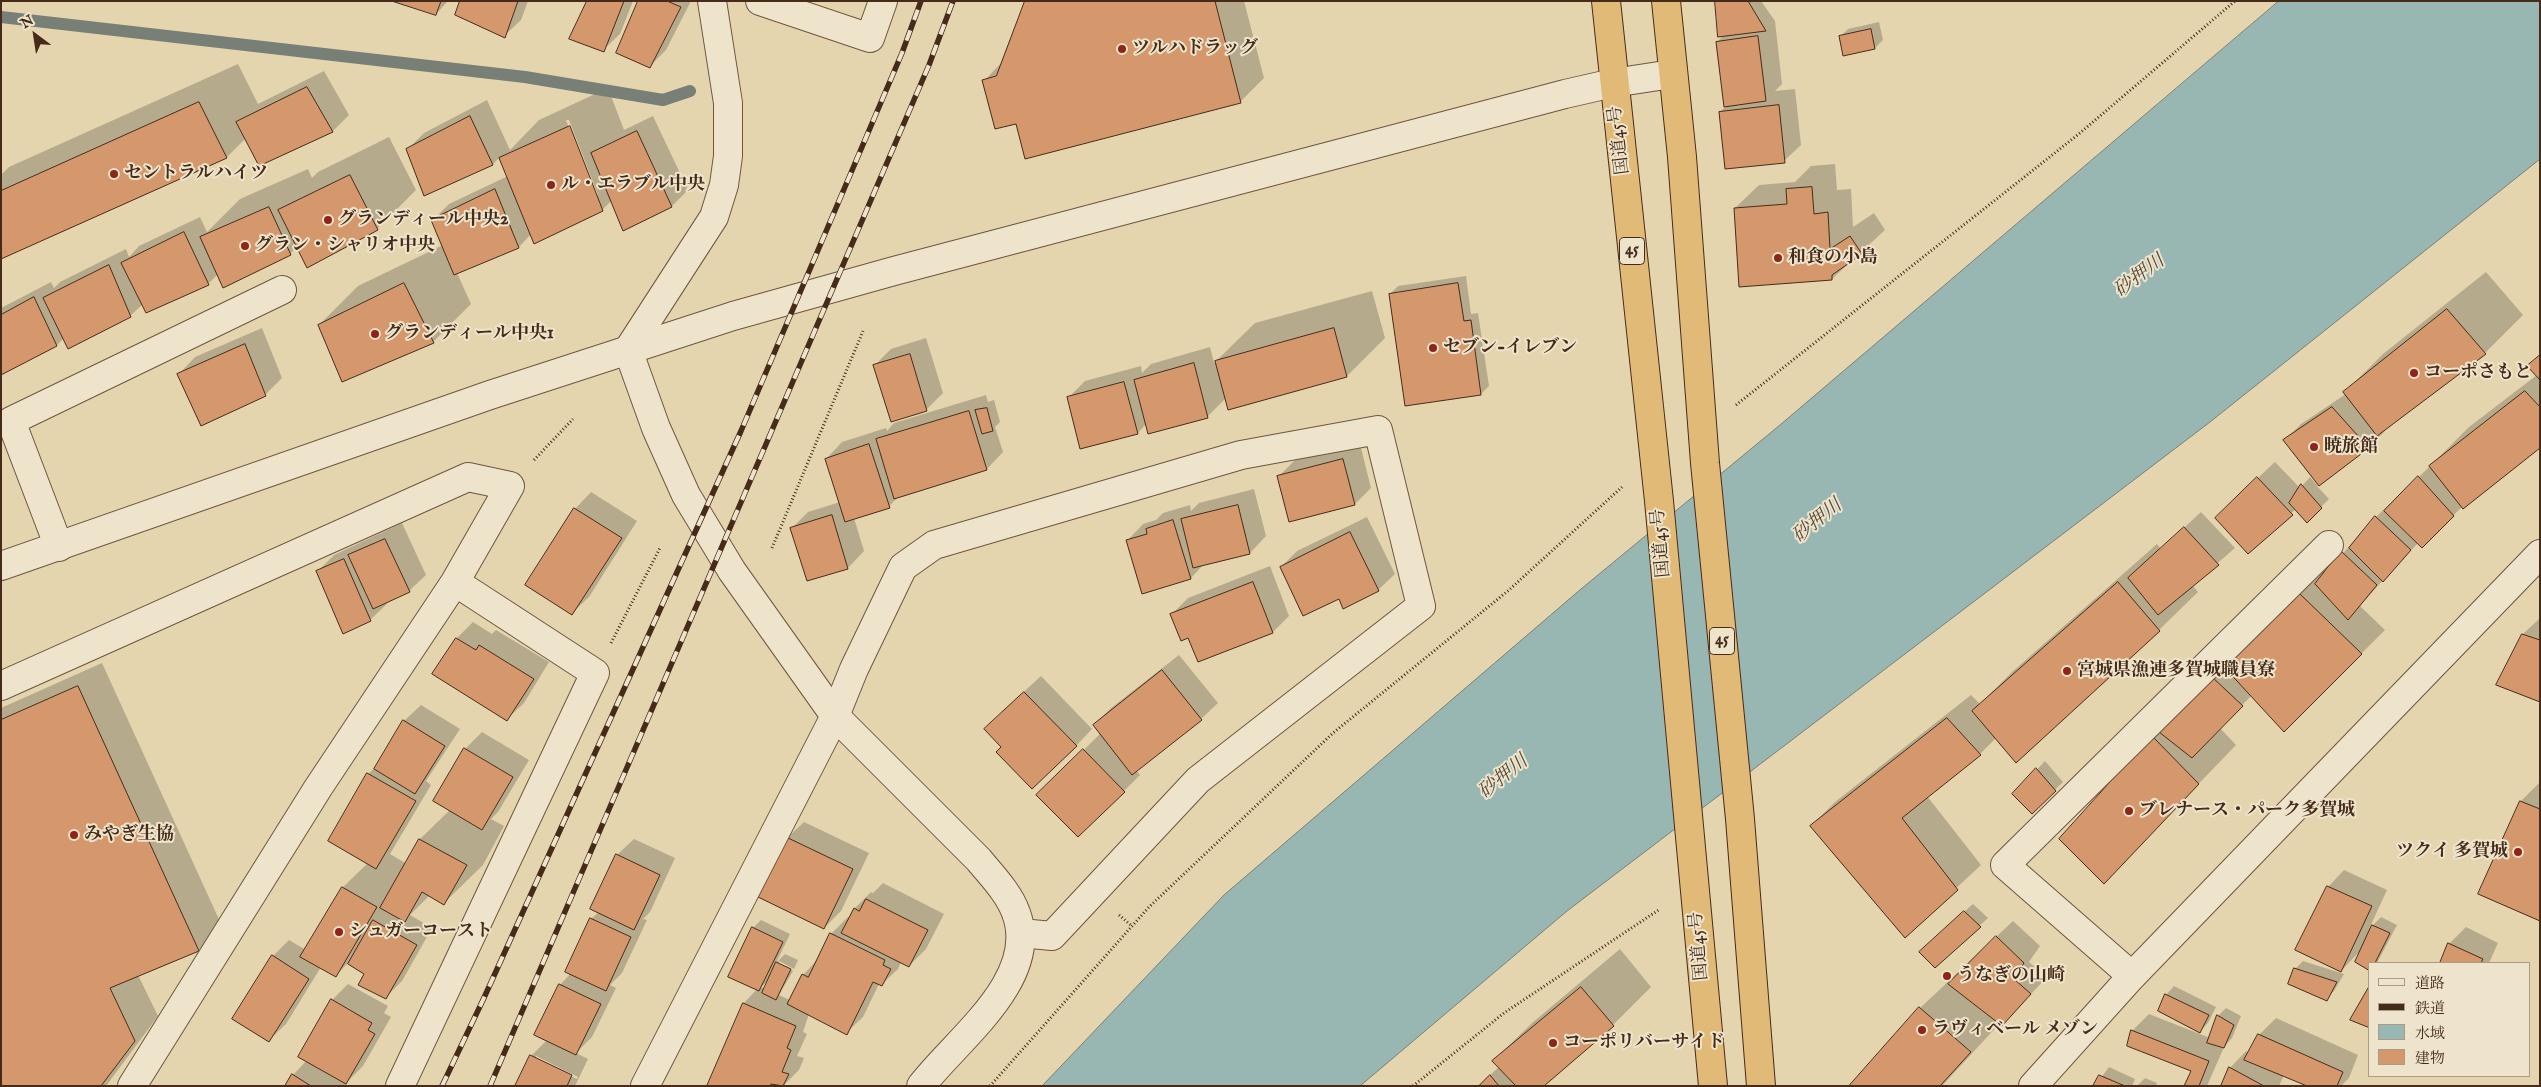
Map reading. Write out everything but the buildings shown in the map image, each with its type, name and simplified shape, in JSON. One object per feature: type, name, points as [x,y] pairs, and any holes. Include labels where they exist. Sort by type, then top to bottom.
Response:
[{"type":"highway","name":"国道45号","points":[[1606,1],[1613,83],[1659,501],[1713,1086]]},
{"type":"highway","name":"45","points":[[1666,1],[1682,157],[1705,463],[1740,819],[1761,1086]]},
{"type":"street","points":[[628,350],[714,217],[724,185],[728,156],[728,103],[712,1]]},
{"type":"street","points":[[760,1],[870,38],[883,1]]},
{"type":"street","points":[[1,566],[490,395],[733,316],[894,271],[1613,83],[1672,74]]},
{"type":"street","points":[[59,547],[11,421],[282,290]]},
{"type":"street","points":[[628,350],[656,428],[686,495],[732,571],[835,716],[979,860],[998,883],[1016,912],[1021,933],[1018,956],[1011,972],[987,1013],[921,1086]]},
{"type":"street","points":[[645,1086],[835,716],[854,669],[903,566],[934,546],[1241,455],[1378,430],[1422,606],[1198,780],[1052,936],[1021,933]]},
{"type":"street","points":[[1,686],[468,477],[510,486],[455,582],[318,788],[132,1086]]},
{"type":"street","points":[[2132,976],[2005,865],[2329,545]]},
{"type":"street","points":[[2033,1086],[2132,976],[2540,554]]},
{"type":"street","points":[[402,1085],[595,673],[455,582]]},
{"type":"path","points":[[1733,408],[2080,133],[2235,1]]},
{"type":"path","points":[[772,548],[863,331]]},
{"type":"path","points":[[510,486],[573,419]]},
{"type":"path","points":[[990,1086],[1149,907],[1333,733],[1508,590],[1622,487]]},
{"type":"path","points":[[595,673],[660,548]]},
{"type":"path","points":[[1412,1086],[1504,1013],[1660,908]]},
{"type":"water","name":"砂押川","points":[[2279,1],[2540,1],[2540,159],[2210,422],[1567,911],[1360,1086],[1042,1086],[1224,895],[1581,589],[1780,425]]},
{"type":"waterway","points":[[1,17],[525,77],[663,100],[690,91]]},
{"type":"railway","points":[[442,1086],[483,1000],[741,431],[902,53],[921,1]]},
{"type":"railway","points":[[490,1086],[929,65],[953,1]]},
{"type":"place","name":"ツルハドラッグ","points":[[1122,49]]},
{"type":"place","name":"セントラルハイツ","points":[[114,174]]},
{"type":"place","name":"ル・エラブル中央","points":[[551,185]]},
{"type":"place","name":"グランディール中央2","points":[[328,220]]},
{"type":"place","name":"グラン・シャリオ中央","points":[[245,246]]},
{"type":"place","name":"和食の小島","points":[[1778,258]]},
{"type":"place","name":"グランディール中央1","points":[[375,334]]},
{"type":"place","name":"セブン-イレブン","points":[[1433,348]]},
{"type":"place","name":"コーポさもと","points":[[2414,373]]},
{"type":"place","name":"暁旅館","points":[[2314,447]]},
{"type":"place","name":"宮城県漁連多賀城職員寮","points":[[2067,671]]},
{"type":"place","name":"ブレナース・パーク多賀城","points":[[2129,811]]},
{"type":"place","name":"みやぎ生協","points":[[74,835]]},
{"type":"place","name":"ツクイ 多賀城","points":[[2518,852]]},
{"type":"place","name":"シュガーコースト","points":[[339,932]]},
{"type":"place","name":"うなぎの山崎","points":[[1947,976]]},
{"type":"place","name":"ラヴィベール メゾン","points":[[1922,1030]]},
{"type":"place","name":"コーポリバーサイド","points":[[1553,1043]]}]
